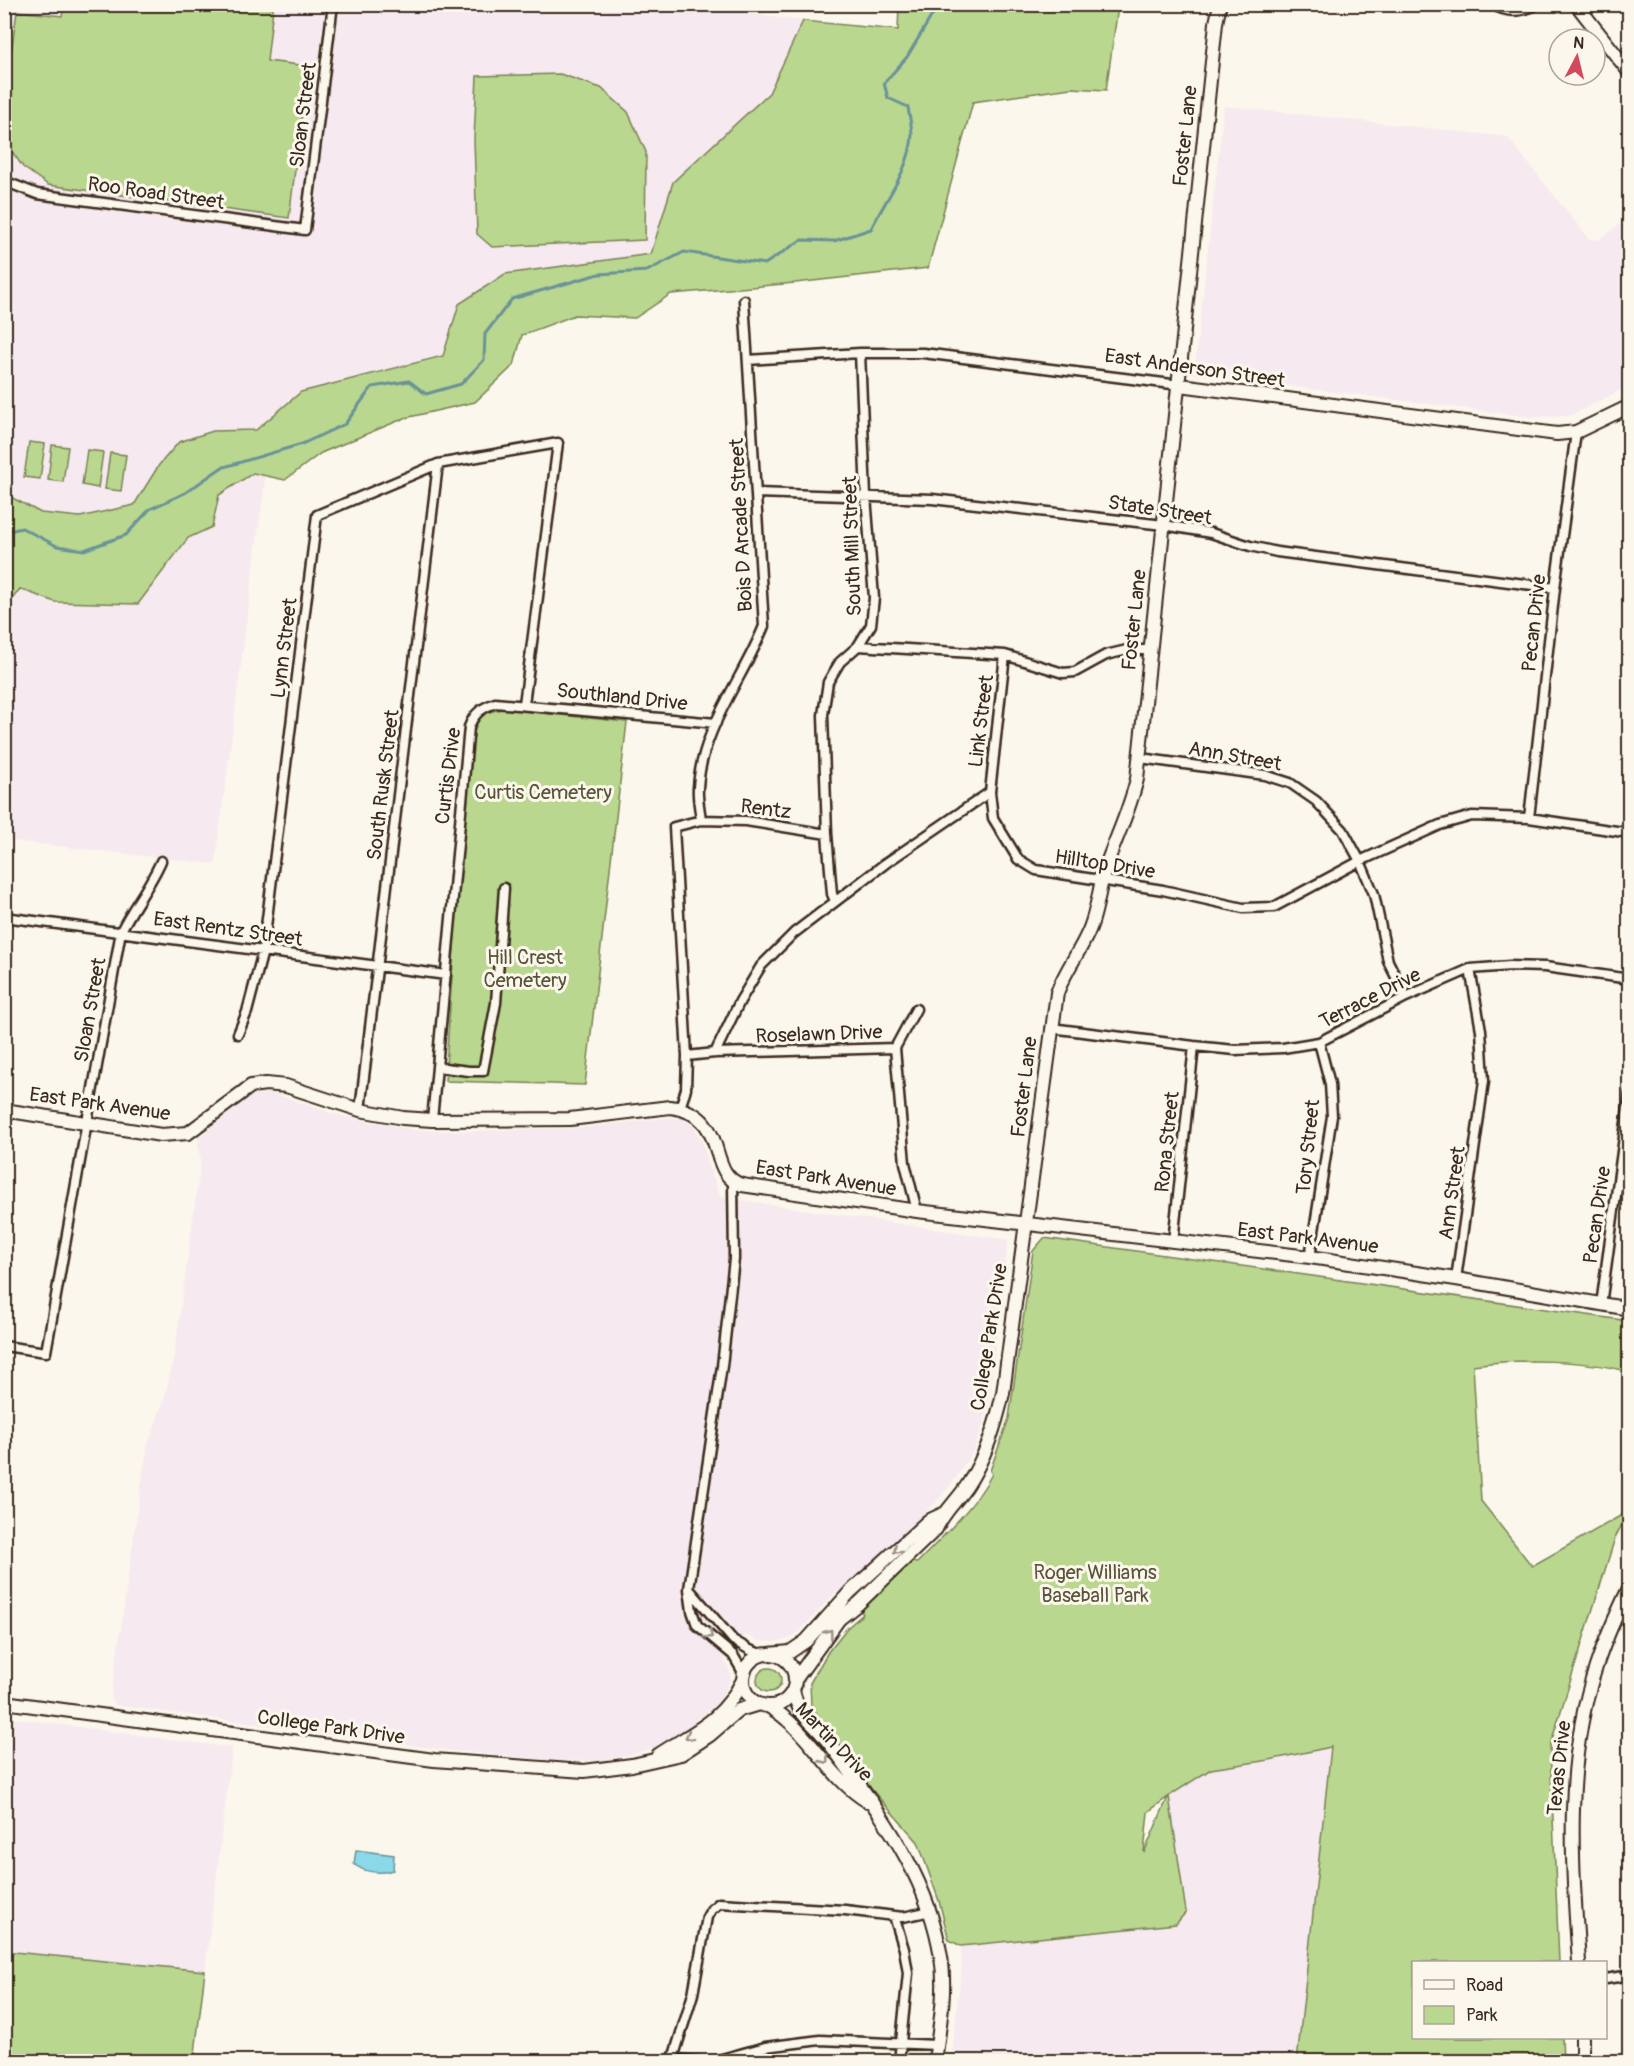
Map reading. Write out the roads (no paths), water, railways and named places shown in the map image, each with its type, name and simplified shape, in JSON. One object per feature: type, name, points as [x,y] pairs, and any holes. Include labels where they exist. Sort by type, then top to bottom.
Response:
[{"type":"street","name":"Sloan Street","points":[[305,230],[333,4]]},
{"type":"street","name":"Foster Lane","points":[[1025,1223],[1057,993],[1062,978],[1082,946],[1091,926],[1102,880],[1132,801],[1140,758],[1215,34],[1220,4]]},
{"type":"street","points":[[1492,4],[1514,12],[1527,10],[1538,4]]},
{"type":"street","points":[[1576,4],[1629,73]]},
{"type":"street","name":"Roo Road Street","points":[[4,181],[37,194],[305,230]]},
{"type":"street","name":"Bois D Arcade Street","points":[[701,820],[697,789],[703,756],[716,723],[764,626],[744,300]]},
{"type":"street","name":"East Anderson Street","points":[[748,360],[860,353],[923,353],[1557,434],[1576,432],[1629,406]]},
{"type":"street","name":"South Mill Street","points":[[835,901],[832,894],[827,834],[823,715],[828,682],[840,662],[858,646],[872,625],[874,598],[866,496],[860,353]]},
{"type":"street","name":"Pecan Drive","points":[[1529,818],[1555,588],[1576,432]]},
{"type":"street","name":"Lynn Street","points":[[238,1034],[247,1012],[263,951],[317,515],[438,464],[558,443],[524,704]]},
{"type":"street","name":"South Rusk Street","points":[[360,1110],[438,464]]},
{"type":"street","name":"State Street","points":[[757,493],[932,499],[1164,525],[1211,533],[1277,552],[1555,588]]},
{"type":"street","points":[[858,646],[1005,655],[1063,672],[1075,672],[1106,655],[1127,650],[1151,650]]},
{"type":"street","name":"Link Street","points":[[990,792],[1005,655]]},
{"type":"street","name":"Curtis Drive","points":[[432,1120],[469,727],[472,717],[482,708],[495,703],[524,704]]},
{"type":"street","name":"Southland Drive","points":[[524,704],[716,723]]},
{"type":"street","name":"Ann Street","points":[[1140,758],[1265,775],[1290,783],[1316,801],[1343,831],[1360,861],[1374,894],[1388,961],[1406,997]]},
{"type":"street","points":[[715,1053],[740,1001],[761,966],[794,933],[886,863],[990,792]]},
{"type":"street","name":"Hilltop Drive","points":[[990,792],[993,818],[1018,859],[1036,870],[1162,890],[1243,908],[1274,907],[1360,861],[1440,825],[1472,816],[1529,818],[1629,833]]},
{"type":"street","points":[[680,1108],[686,1089],[687,1056],[675,827],[701,820]]},
{"type":"street","name":"Rentz","points":[[701,820],[746,821],[827,834]]},
{"type":"street","name":"Sloan Street","points":[[4,1346],[46,1352],[121,931],[135,904],[152,883],[161,861]]},
{"type":"street","points":[[437,1067],[483,1071],[496,1003],[504,888]]},
{"type":"street","name":"East Rentz Street","points":[[4,917],[446,975]]},
{"type":"street","name":"Terrace Drive","points":[[1051,1028],[1235,1050],[1283,1048],[1319,1042],[1406,997],[1470,969],[1510,966],[1545,968],[1629,979]]},
{"type":"street","name":"Ann Street","points":[[1456,1279],[1484,1081],[1481,1030],[1470,969]]},
{"type":"street","points":[[895,1048],[916,1009]]},
{"type":"street","name":"Tory Street","points":[[1310,1257],[1332,1116],[1330,1084],[1319,1042]]},
{"type":"street","name":"Rona Street","points":[[1173,1242],[1194,1046]]},
{"type":"street","name":"Roselawn Drive","points":[[687,1056],[715,1053],[895,1048],[905,1163],[917,1211]]},
{"type":"street","name":"East Park Avenue","points":[[4,1110],[161,1135],[188,1133],[243,1091],[251,1086],[266,1084],[286,1086],[360,1110],[403,1118],[432,1120],[570,1119],[670,1107],[680,1108],[701,1118],[707,1126],[713,1136],[721,1163],[733,1182],[917,1211],[1310,1257],[1629,1309]]},
{"type":"street","name":"Pecan Drive","points":[[1601,1305],[1629,1092]]},
{"type":"street","points":[[689,1589],[733,1640],[750,1650],[777,1656],[790,1665],[794,1671],[794,1685],[786,1700],[779,1704],[764,1705],[750,1698],[745,1691],[743,1677],[733,1655],[697,1625],[692,1611],[689,1589],[722,1366],[734,1259],[733,1182]]},
{"type":"street","name":"College Park Drive","points":[[794,1685],[839,1619],[858,1604],[936,1529],[943,1514],[973,1475],[988,1446],[1003,1393],[1025,1223]]},
{"type":"street","name":"College Park Drive","points":[[766,1655],[790,1652],[806,1641],[850,1592],[928,1521],[943,1514]]},
{"type":"street","name":"Texas Drive","points":[[1579,1961],[1572,1873],[1575,1768],[1582,1720],[1595,1668],[1629,1586]]},
{"type":"street","points":[[743,1677],[748,1664],[766,1655]]},
{"type":"street","name":"College Park Drive","points":[[652,1759],[714,1720],[733,1698],[743,1677]]},
{"type":"street","name":"Martin Drive","points":[[794,1685],[800,1712],[824,1737],[873,1805],[914,1870],[931,1911],[942,1970],[942,2000],[935,2061]]},
{"type":"street","name":"College Park Drive","points":[[4,1702],[384,1754],[496,1766],[584,1771],[681,1754],[702,1741],[739,1710],[764,1705]]},
{"type":"street","name":"Martin Drive","points":[[764,1705],[792,1722],[853,1792],[873,1805]]},
{"type":"street","points":[[931,1911],[903,1917],[845,1910],[719,1903],[707,1917],[693,1994],[672,2060],[709,2061],[765,2047],[820,2040],[937,2045]]},
{"type":"street","points":[[894,1916],[904,1949],[908,1973],[899,2061]]},
{"type":"street","points":[[1607,1979],[1629,1975]]},
{"type":"street","points":[[1582,2039],[1582,2061]]},
{"type":"water","points":[[356,1850],[394,1855],[393,1870],[373,1872],[358,1867],[354,1864]]},
{"type":"waterway","points":[[4,532],[22,528],[57,546],[84,550],[126,535],[150,509],[185,493],[221,468],[302,444],[345,424],[372,387],[409,381],[426,394],[461,384],[484,360],[485,334],[512,299],[599,274],[647,271],[684,252],[765,264],[801,240],[834,241],[871,229],[902,172],[912,135],[908,107],[888,98],[884,83],[907,57],[931,17],[942,4]]},
{"type":"park label","name":"Curtis Cemetery","points":[[543,792]]},
{"type":"park label","name":"Hill Crest Cemetery","points":[[525,968]]},
{"type":"park label","name":"Roger Williams Baseball Park","points":[[1095,1584]]}]
